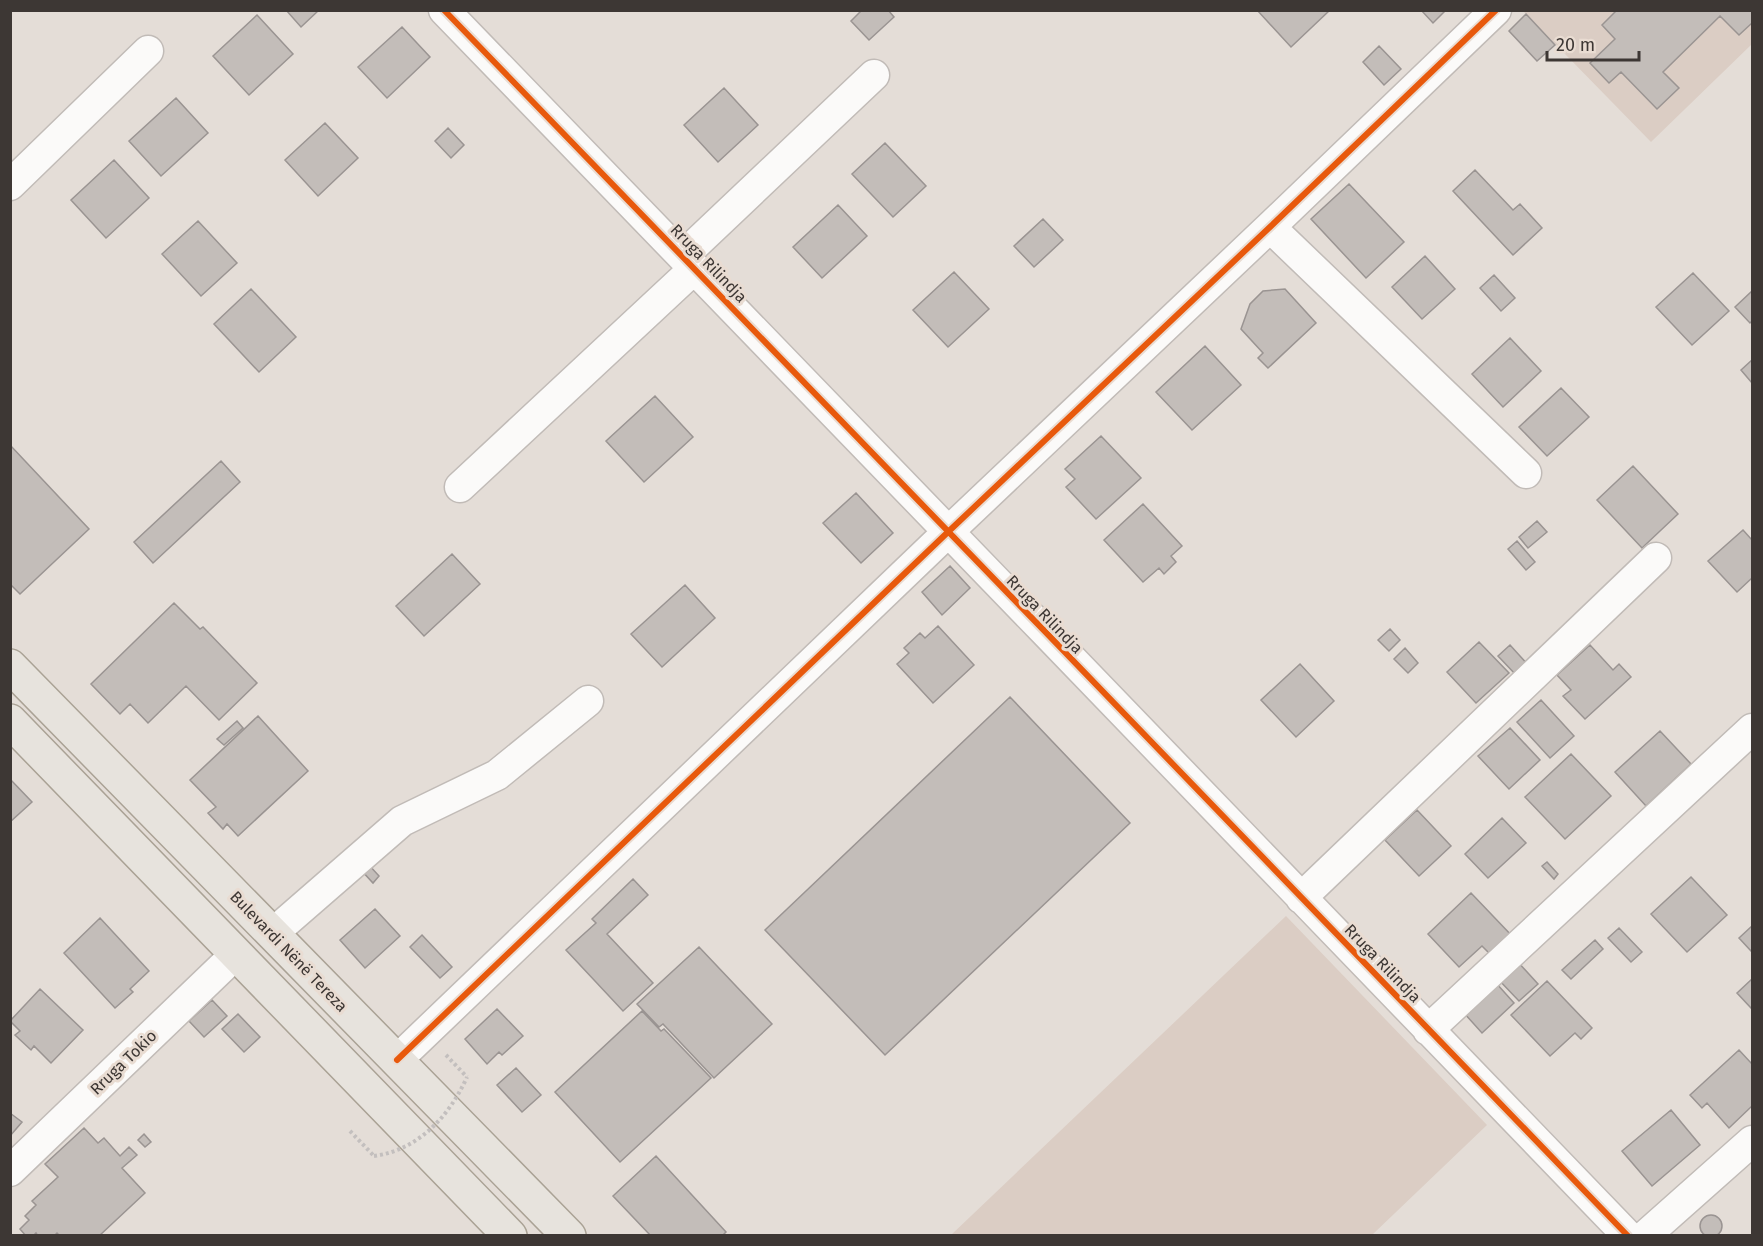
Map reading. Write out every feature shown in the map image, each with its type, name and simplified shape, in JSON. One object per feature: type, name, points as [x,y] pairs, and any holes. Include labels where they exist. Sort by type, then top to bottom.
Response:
[{"type":"main road","name":"Bulevardi Nënë Tereza","points":[[10,666],[569,1236]]},
{"type":"main road","points":[[10,721],[510,1236]]},
{"type":"street","name":"Rruga Rilindja","points":[[444,10],[1628,1236]]},
{"type":"street","points":[[397,1060],[1496,10]]},
{"type":"street","points":[[10,185],[148,51]]},
{"type":"street","points":[[460,487],[689,262],[874,75]]},
{"type":"street","points":[[1270,227],[1526,473]]},
{"type":"street","points":[[1301,898],[1656,558]]},
{"type":"street","points":[[272,934],[402,821],[497,775],[588,701]]},
{"type":"street","points":[[1428,1030],[1752,729]]},
{"type":"street","name":"Rruga Tokio","points":[[10,1171],[236,954]]},
{"type":"street","points":[[1645,1236],[1752,1141]]},
{"type":"path","points":[[350,1131],[374,1156],[398,1151],[422,1137],[451,1107],[466,1077],[445,1054]]},
{"type":"shaded area","points":[[1523,11],[1752,11],[1752,44],[1651,142]]},
{"type":"shaded area","points":[[1286,916],[1487,1125],[1372,1235],[951,1235]]},
{"type":"building","points":[[286,10],[319,10],[301,27]]},
{"type":"building","points":[[862,10],[888,10],[894,17],[869,40],[851,21]]},
{"type":"building","points":[[1257,10],[1330,10],[1291,47]]},
{"type":"building","points":[[1421,10],[1446,10],[1433,23]]},
{"type":"building","points":[[1617,10],[1752,10],[1752,23],[1739,35],[1720,16],[1663,72],[1679,88],[1657,109],[1621,72],[1609,83],[1590,63],[1615,39],[1602,25]]},
{"type":"building","points":[[1526,14],[1555,45],[1537,61],[1509,31]]},
{"type":"building","points":[[257,15],[293,54],[249,95],[213,56]]},
{"type":"building","points":[[402,27],[430,57],[387,98],[358,67]]},
{"type":"building","points":[[1379,46],[1401,69],[1384,85],[1363,62]]},
{"type":"building","points":[[724,88],[758,125],[718,162],[684,125]]},
{"type":"building","points":[[176,98],[208,133],[161,176],[129,141]]},
{"type":"building","points":[[325,123],[358,158],[318,196],[285,160]]},
{"type":"building","points":[[448,128],[464,145],[451,158],[435,141]]},
{"type":"building","points":[[885,143],[926,186],[893,217],[852,174]]},
{"type":"building","points":[[114,160],[149,198],[106,238],[71,200]]},
{"type":"building","points":[[1475,170],[1513,210],[1520,204],[1542,228],[1513,255],[1453,191]]},
{"type":"building","points":[[1349,184],[1404,242],[1366,278],[1311,219]]},
{"type":"building","points":[[838,205],[867,236],[822,278],[793,247]]},
{"type":"building","points":[[1043,219],[1063,240],[1034,267],[1014,246]]},
{"type":"building","points":[[198,221],[237,263],[201,296],[162,254]]},
{"type":"building","points":[[1425,256],[1455,289],[1422,319],[1392,287]]},
{"type":"building","points":[[954,272],[989,309],[948,347],[913,310]]},
{"type":"building","points":[[1693,273],[1729,311],[1692,345],[1656,307]]},
{"type":"building","points":[[1494,275],[1515,298],[1501,311],[1480,288]]},
{"type":"building","points":[[251,289],[296,337],[259,372],[214,324]]},
{"type":"building","points":[[1285,289],[1316,323],[1268,368],[1258,358],[1263,353],[1241,329],[1250,304],[1263,291]]},
{"type":"building","points":[[1752,291],[1752,321],[1750,323],[1735,307]]},
{"type":"building","points":[[1510,338],[1541,371],[1503,407],[1472,374]]},
{"type":"building","points":[[1205,346],[1241,385],[1192,430],[1156,392]]},
{"type":"building","points":[[1752,360],[1752,383],[1741,370]]},
{"type":"building","points":[[1561,388],[1589,417],[1547,456],[1519,427]]},
{"type":"building","points":[[655,396],[693,437],[644,482],[606,441]]},
{"type":"building","points":[[1101,436],[1141,478],[1096,519],[1066,487],[1075,479],[1065,469]]},
{"type":"building","points":[[10,445],[89,529],[20,594],[10,584]]},
{"type":"building","points":[[221,461],[240,482],[153,563],[134,542]]},
{"type":"building","points":[[1633,466],[1678,514],[1642,548],[1597,500]]},
{"type":"building","points":[[856,493],[893,533],[861,563],[823,523]]},
{"type":"building","points":[[1143,504],[1182,546],[1171,556],[1176,562],[1164,574],[1159,568],[1143,582],[1104,540]]},
{"type":"building","points":[[1537,521],[1547,532],[1528,548],[1519,537]]},
{"type":"building","points":[[1743,530],[1752,540],[1752,578],[1737,592],[1708,561]]},
{"type":"building","points":[[1517,541],[1535,562],[1526,570],[1508,549]]},
{"type":"building","points":[[452,554],[480,584],[424,636],[396,606]]},
{"type":"building","points":[[950,566],[970,588],[942,615],[922,592]]},
{"type":"building","points":[[685,585],[715,618],[662,667],[631,634]]},
{"type":"building","points":[[174,603],[200,629],[203,627],[257,683],[219,720],[186,686],[148,723],[130,704],[120,714],[91,684]]},
{"type":"building","points":[[938,626],[974,665],[933,703],[897,664],[909,653],[904,648],[920,633],[925,638]]},
{"type":"building","points":[[1390,629],[1400,640],[1389,651],[1378,640]]},
{"type":"building","points":[[1479,642],[1509,673],[1476,703],[1447,672]]},
{"type":"building","points":[[1510,645],[1529,666],[1517,676],[1498,656]]},
{"type":"building","points":[[1590,645],[1613,670],[1619,664],[1631,677],[1585,719],[1563,696],[1571,690],[1557,675]]},
{"type":"building","points":[[1405,648],[1418,663],[1408,673],[1394,659]]},
{"type":"building","points":[[1300,664],[1334,701],[1296,737],[1261,700]]},
{"type":"building","points":[[1010,697],[1130,823],[885,1055],[765,930]]},
{"type":"building","points":[[1541,700],[1574,736],[1550,758],[1517,722]]},
{"type":"building","points":[[258,716],[308,771],[238,836],[227,824],[223,829],[208,813],[216,807],[190,780]]},
{"type":"building","points":[[237,721],[243,728],[224,745],[217,739]]},
{"type":"building","points":[[1510,728],[1540,760],[1509,789],[1478,756]]},
{"type":"building","points":[[1660,731],[1691,764],[1646,806],[1615,772]]},
{"type":"building","points":[[1571,754],[1611,796],[1565,839],[1525,797]]},
{"type":"building","points":[[10,779],[32,802],[10,822]]},
{"type":"building","points":[[1417,810],[1451,846],[1419,876],[1385,840]]},
{"type":"building","points":[[1502,818],[1526,843],[1488,878],[1465,854]]},
{"type":"building","points":[[1547,862],[1558,874],[1554,879],[1542,866]]},
{"type":"building","points":[[368,864],[379,876],[373,883],[361,870]]},
{"type":"building","points":[[1691,877],[1727,915],[1687,952],[1651,914]]},
{"type":"building","points":[[633,879],[648,895],[607,934],[653,983],[623,1011],[566,950],[596,923],[592,919]]},
{"type":"building","points":[[1471,893],[1513,937],[1492,956],[1482,946],[1459,967],[1428,934]]},
{"type":"building","points":[[375,909],[400,936],[365,968],[340,940]]},
{"type":"building","points":[[100,918],[149,971],[130,989],[133,992],[115,1008],[64,953]]},
{"type":"building","points":[[1752,926],[1752,952],[1739,938]]},
{"type":"building","points":[[1619,928],[1642,952],[1631,962],[1608,938]]},
{"type":"building","points":[[422,935],[452,967],[440,978],[410,947]]},
{"type":"building","points":[[1595,940],[1603,949],[1571,979],[1562,970]]},
{"type":"building","points":[[699,947],[772,1024],[714,1078],[663,1024],[659,1027],[637,1004]]},
{"type":"building","points":[[1516,960],[1538,984],[1519,1001],[1497,978]]},
{"type":"building","points":[[1752,979],[1752,1009],[1737,993]]},
{"type":"building","points":[[1547,981],[1592,1028],[1581,1039],[1575,1033],[1550,1056],[1511,1015]]},
{"type":"building","points":[[1496,983],[1514,1003],[1482,1033],[1464,1013]]},
{"type":"building","points":[[40,989],[83,1030],[51,1063],[34,1046],[31,1050],[15,1035],[20,1031],[10,1021]]},
{"type":"building","points":[[212,1000],[227,1016],[204,1037],[189,1021]]},
{"type":"building","points":[[497,1009],[523,1036],[502,1055],[499,1052],[487,1064],[465,1039]]},
{"type":"building","points":[[642,1011],[661,1031],[664,1029],[711,1078],[620,1162],[555,1092]]},
{"type":"building","points":[[238,1014],[260,1037],[244,1052],[222,1029]]},
{"type":"building","points":[[1739,1050],[1752,1064],[1752,1106],[1729,1128],[1707,1103],[1702,1108],[1690,1095]]},
{"type":"building","points":[[516,1068],[541,1095],[522,1112],[497,1085]]},
{"type":"building","points":[[1671,1110],[1700,1145],[1652,1186],[1622,1151]]},
{"type":"building","points":[[10,1113],[22,1122],[10,1136]]},
{"type":"building","points":[[84,1128],[98,1143],[104,1138],[120,1156],[129,1147],[137,1155],[122,1168],[145,1193],[99,1236],[60,1236],[57,1233],[54,1236],[38,1236],[36,1233],[33,1236],[26,1236],[20,1229],[29,1220],[25,1216],[36,1205],[32,1201],[58,1177],[45,1164]]},
{"type":"building","points":[[144,1134],[151,1142],[145,1147],[138,1140]]},
{"type":"building","points":[[656,1156],[726,1232],[722,1236],[651,1236],[613,1196]]},
{"type":"building","points":[[1711,1215],[1719,1218],[1722,1226],[1719,1234],[1711,1237],[1703,1234],[1700,1226],[1703,1218]]},
{"type":"cycle path","points":[[444,10],[1628,1236]]},
{"type":"cycle path","points":[[397,1060],[1496,10]]}]
